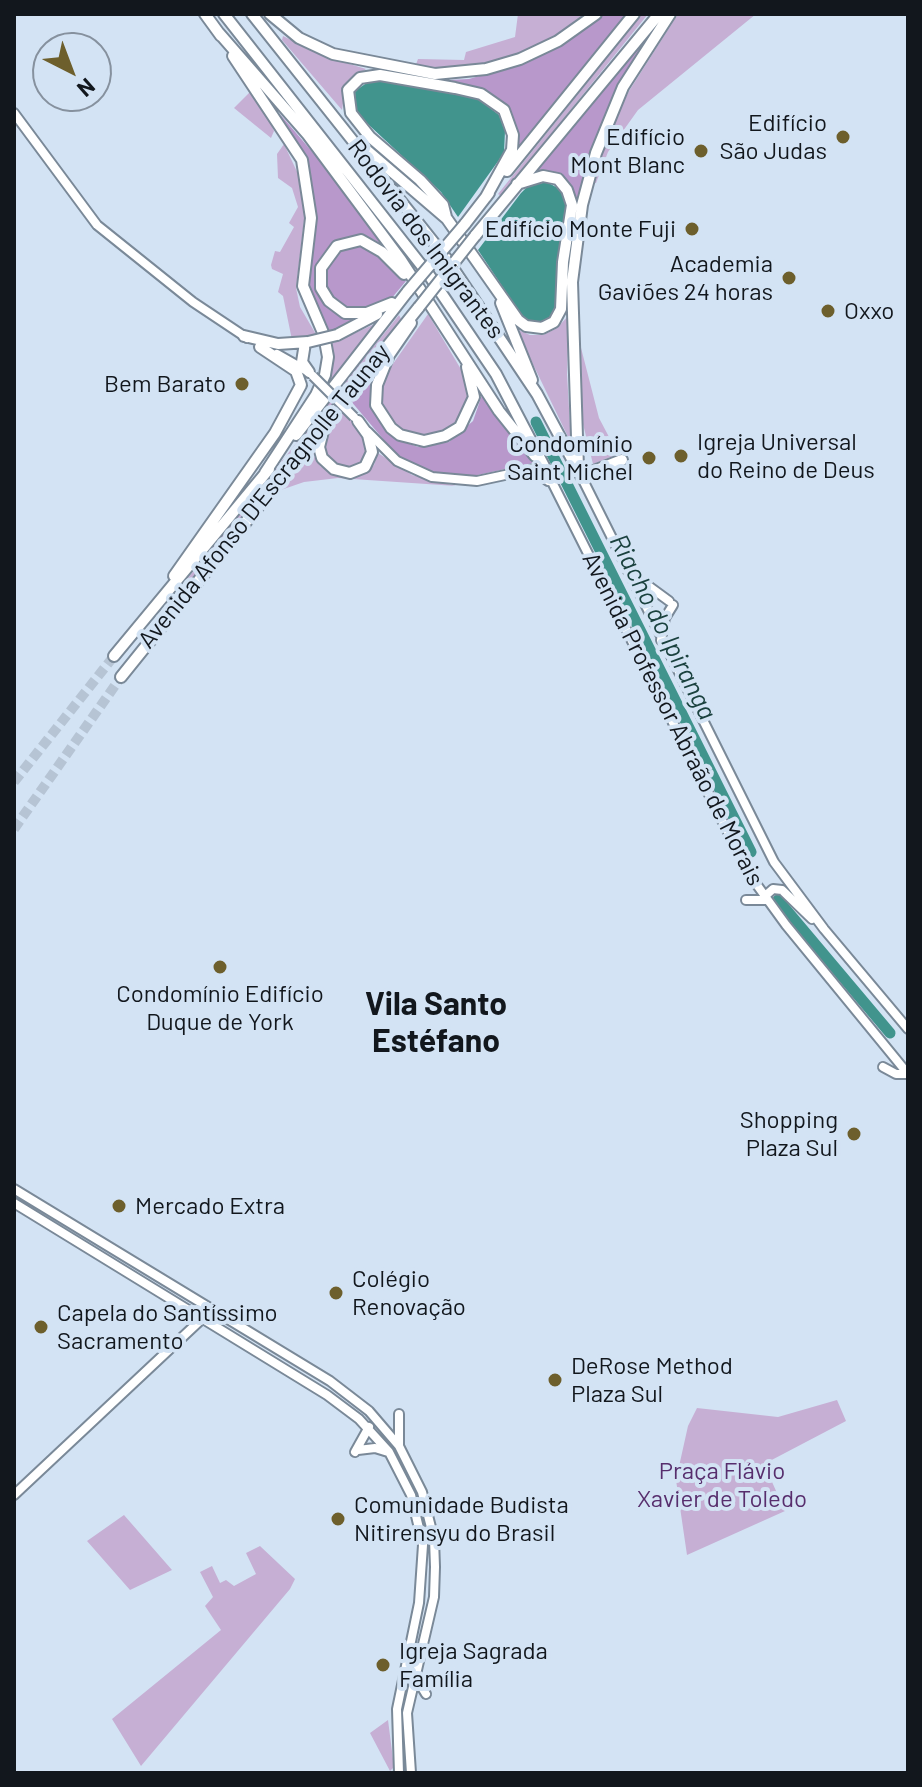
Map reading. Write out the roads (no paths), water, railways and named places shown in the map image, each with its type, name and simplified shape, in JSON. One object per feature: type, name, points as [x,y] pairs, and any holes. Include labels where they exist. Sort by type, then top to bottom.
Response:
[{"type":"highway","points":[[205,14],[302,160],[311,218],[303,286],[324,335],[328,357],[325,375],[316,395],[265,473]]},
{"type":"highway","name":"Rodovia dos Imigrantes","points":[[224,14],[429,275],[496,374],[544,466]]},
{"type":"highway","name":"Rodovia dos Imigrantes","points":[[252,14],[446,258],[537,394],[580,473]]},
{"type":"highway","points":[[270,14],[299,38],[333,54],[435,74],[486,69],[520,59],[558,41],[596,14]]},
{"type":"highway","points":[[244,336],[278,344],[306,343],[337,335],[395,303],[465,224],[634,14]]},
{"type":"highway","points":[[453,338],[474,390],[468,416],[460,427],[445,436],[424,441],[400,435],[383,421],[375,396],[382,369],[411,319],[517,184],[659,14]]},
{"type":"highway","points":[[622,460],[580,473],[572,282],[582,205],[596,153],[623,87],[670,14]]},
{"type":"highway","points":[[219,33],[308,135],[421,290],[499,411],[544,466]]},
{"type":"highway","points":[[447,219],[443,205],[370,137],[351,113],[348,90],[360,78],[380,75],[437,84],[481,94],[497,103],[508,117],[513,143],[486,197]]},
{"type":"highway","points":[[354,141],[382,161],[447,219],[518,320],[532,328],[554,322],[561,309],[570,196],[563,184],[552,177],[533,177],[517,184]]},
{"type":"highway","points":[[395,303],[360,315],[338,310],[329,301],[320,282],[321,268],[330,253],[345,242],[361,240],[382,252],[421,290]]},
{"type":"highway","points":[[496,290],[537,394]]},
{"type":"highway","name":"Avenida Afonso D'Escragnolle Taunay","points":[[114,656],[265,473],[395,303]]},
{"type":"highway","name":"Avenida Afonso D'Escragnolle Taunay","points":[[121,677],[411,319]]},
{"type":"highway","points":[[306,343],[302,362],[311,374]]},
{"type":"highway","points":[[162,599],[215,513],[275,433],[301,385],[296,371],[260,347]]},
{"type":"highway","points":[[328,418],[321,435],[320,453],[330,466],[345,473],[360,470],[372,456],[368,435],[356,419]]},
{"type":"main road","points":[[14,113],[97,225],[193,302],[260,347],[311,374],[397,461],[432,477],[477,481],[533,469],[556,490]]},
{"type":"main road","name":"Avenida Professor Abraão de Morais","points":[[544,466],[723,823],[765,898],[908,1074]]},
{"type":"main road","name":"Avenida Professor Abraão de Morais","points":[[580,473],[769,853],[824,929],[908,1029]]},
{"type":"main road","points":[[627,571],[671,603],[661,641]]},
{"type":"main road","points":[[746,900],[765,898],[773,889],[782,890],[824,929]]},
{"type":"main road","points":[[883,1067],[896,1074],[908,1074]]},
{"type":"main road","points":[[14,1189],[330,1381],[369,1411],[399,1446],[422,1492],[434,1539],[434,1597],[406,1726],[411,1773]]},
{"type":"main road","points":[[14,1203],[327,1395],[369,1429],[389,1452],[411,1495],[423,1545],[419,1603],[397,1709],[399,1773]]},
{"type":"main road","points":[[14,1495],[212,1309]]},
{"type":"main road","points":[[369,1411],[369,1429],[357,1451],[375,1448],[389,1452]]},
{"type":"main road","points":[[399,1414],[399,1446]]},
{"type":"main road","points":[[415,1676],[426,1694]]},
{"type":"waterway","name":"Riacho do Ipiranga","points":[[536,422],[751,852]]},
{"type":"waterway","name":"Riacho do Ipiranga","points":[[778,900],[890,1033]]},
{"type":"tunnel","points":[[14,782],[114,656]]},
{"type":"tunnel","points":[[14,829],[121,677]]},
{"type":"place","name":"Edifício São Judas","points":[[843,137]]},
{"type":"place","name":"Edifício Mont Blanc","points":[[701,151]]},
{"type":"place","name":"Edifício Monte Fuji","points":[[692,229]]},
{"type":"place","name":"Academia Gaviões 24 horas","points":[[789,278]]},
{"type":"place","name":"Oxxo","points":[[828,311]]},
{"type":"place","name":"Bem Barato","points":[[242,384]]},
{"type":"place","name":"Igreja Universal do Reino de Deus","points":[[681,456]]},
{"type":"place","name":"Condomínio Saint Michel","points":[[649,458]]},
{"type":"place","name":"Condomínio Edifício Duque de York","points":[[220,967]]},
{"type":"place","name":"Shopping Plaza Sul","points":[[854,1134]]},
{"type":"place","name":"Mercado Extra","points":[[119,1206]]},
{"type":"place","name":"Colégio Renovação","points":[[336,1293]]},
{"type":"place","name":"Capela do Santíssimo Sacramento","points":[[41,1327]]},
{"type":"place","name":"DeRose Method Plaza Sul","points":[[555,1380]]},
{"type":"place","name":"Comunidade Budista Nitirensyu do Brasil","points":[[338,1519]]},
{"type":"place","name":"Igreja Sagrada Família","points":[[383,1665]]},
{"type":"district","name":"Vila Santo Estéfano","points":[[436,1022]]},
{"type":"park label","name":"Praça Flávio Xavier de Toledo","points":[[722,1485]]}]
